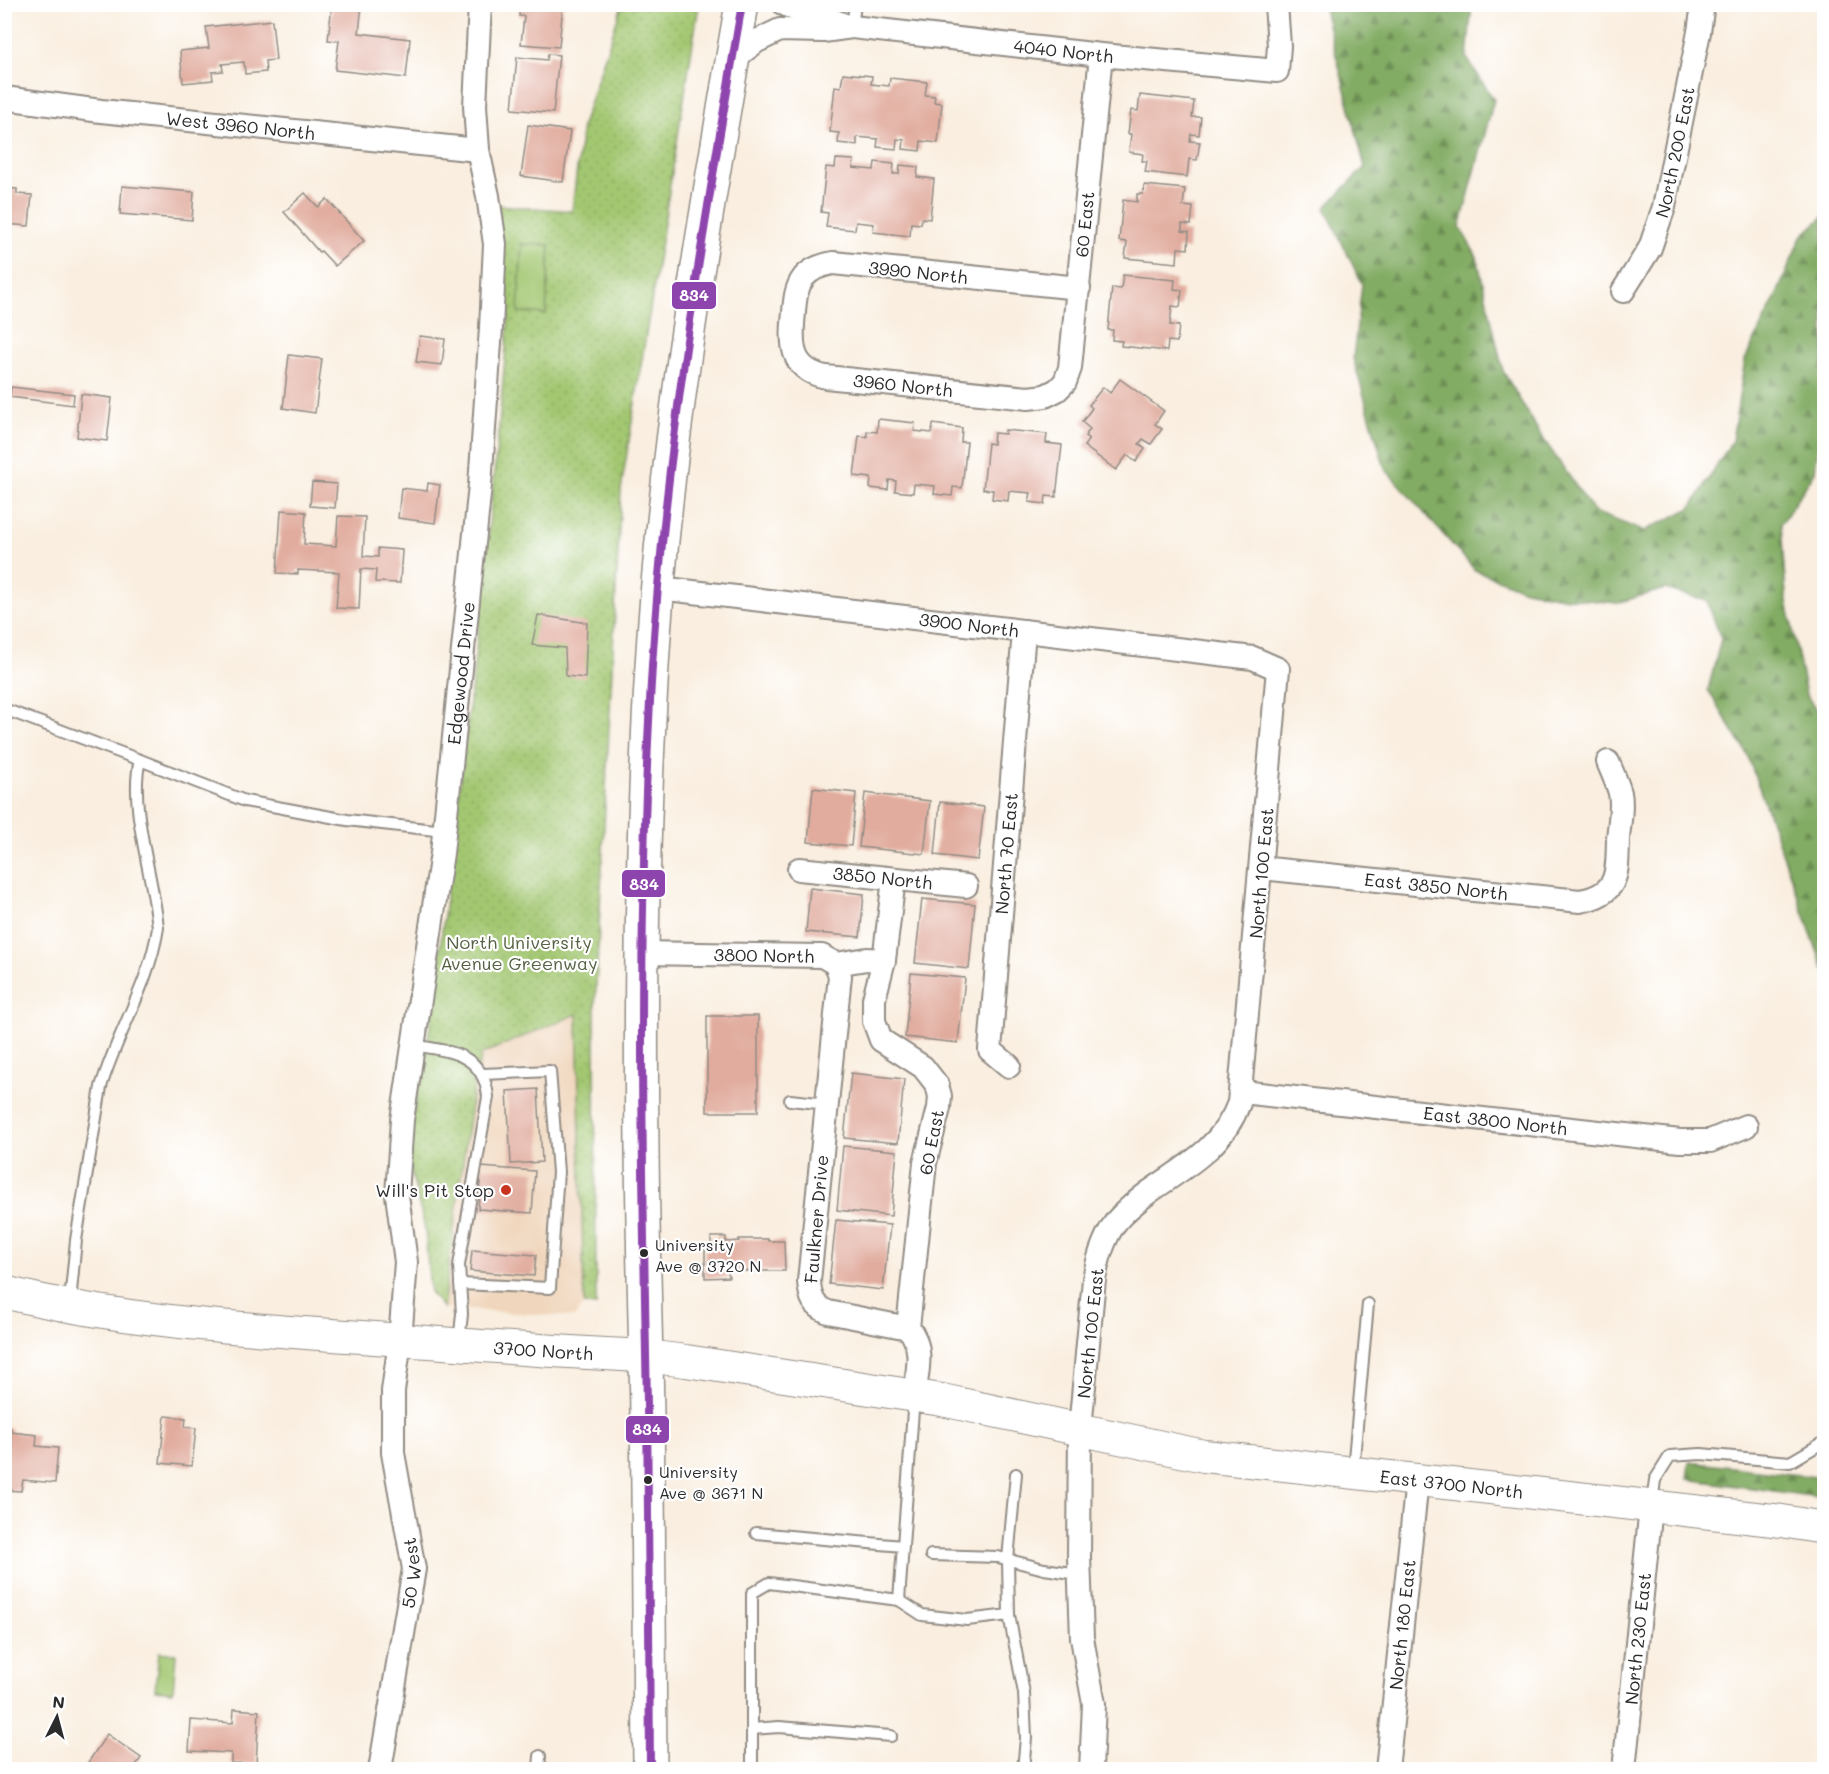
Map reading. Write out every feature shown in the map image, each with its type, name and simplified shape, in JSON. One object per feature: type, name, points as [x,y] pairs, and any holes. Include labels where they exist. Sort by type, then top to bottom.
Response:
[{"type":"highway","points":[[650,1770],[641,1116],[642,953],[652,660],[668,487],[690,314],[742,4]]},
{"type":"main road","name":"3700 North","points":[[4,1292],[140,1317],[400,1341],[646,1356],[914,1397],[1080,1429]]},
{"type":"main road","name":"East 3700 North","points":[[1080,1429],[1204,1456],[1782,1521],[1824,1528]]},
{"type":"street","name":"Edgewood Drive","points":[[400,1341],[406,1262],[397,1195],[402,1120],[444,831],[480,485],[491,328],[495,244],[478,150],[475,106],[480,4]]},
{"type":"street","name":"4040 North","points":[[784,4],[852,27]]},
{"type":"street","name":"4040 North","points":[[732,60],[757,41],[780,30],[823,31],[852,27],[1101,55],[1277,71],[1279,46],[1276,4]]},
{"type":"street","name":"North 200 East","points":[[1623,291],[1650,248],[1664,207],[1703,4]]},
{"type":"street","name":"60 East","points":[[1057,390],[1065,382],[1070,368],[1101,55]]},
{"type":"street","name":"West 3960 North","points":[[4,98],[101,111],[478,150]]},
{"type":"street","name":"3990 North","points":[[794,317],[796,293],[804,278],[817,268],[833,263],[1079,288]]},
{"type":"street","name":"3960 North","points":[[794,317],[792,340],[797,360],[809,371],[818,375],[1028,398],[1045,396],[1057,390]]},
{"type":"street","name":"3900 North","points":[[658,588],[1253,658],[1278,669]]},
{"type":"street","name":"North 70 East","points":[[1009,1066],[990,1050],[1024,631]]},
{"type":"street","name":"North 100 East","points":[[1091,1770],[1094,1704],[1082,1638],[1079,1574],[1080,1429],[1094,1279],[1104,1241],[1116,1221],[1134,1203],[1208,1150],[1224,1134],[1233,1120],[1242,1092],[1278,669]]},
{"type":"street","name":"East 3850 North","points":[[1262,868],[1580,901],[1593,899],[1613,882],[1618,870],[1620,794],[1608,762]]},
{"type":"street","name":"3850 North","points":[[799,869],[966,886]]},
{"type":"street","name":"60 East","points":[[894,879],[884,960],[873,1009],[877,1032],[881,1040],[923,1067],[931,1075],[940,1096],[925,1163],[908,1328]]},
{"type":"street","name":"3800 North","points":[[642,953],[822,956],[836,964],[867,959],[884,960]]},
{"type":"street","name":"Faulkner Drive","points":[[836,964],[840,976],[809,1281],[810,1293],[819,1308],[828,1312],[908,1328]]},
{"type":"street","name":"East 3800 North","points":[[1242,1092],[1680,1141],[1710,1141],[1746,1126]]},
{"type":"street","points":[[908,1328],[914,1336],[918,1353],[914,1397]]},
{"type":"street","name":"50 West","points":[[380,1770],[414,1569],[393,1453],[393,1391],[400,1341]]},
{"type":"street","name":"North 180 East","points":[[1387,1770],[1417,1480]]},
{"type":"street","name":"North 230 East","points":[[1624,1770],[1651,1507]]},
{"type":"lane","points":[[852,27],[855,4]]},
{"type":"lane","points":[[4,709],[245,801],[347,820],[444,831]]},
{"type":"lane","points":[[69,1305],[76,1240],[101,1088],[106,1070],[142,989],[156,944],[158,928],[138,805],[136,771],[140,760]]},
{"type":"lane","points":[[414,1045],[458,1054],[476,1065],[483,1074],[488,1097],[459,1266],[462,1314],[459,1345]]},
{"type":"lane","points":[[460,1284],[550,1288],[558,1172],[550,1071],[483,1074]]},
{"type":"lane","points":[[790,1100],[827,1104]]},
{"type":"lane","points":[[1352,1473],[1368,1304]]},
{"type":"lane","points":[[899,1600],[914,1397]]},
{"type":"lane","points":[[1651,1507],[1655,1480],[1670,1456],[1701,1454],[1790,1462],[1824,1442]]},
{"type":"lane","points":[[1016,1474],[1008,1559],[1009,1615],[1024,1693],[1026,1738],[1023,1770]]},
{"type":"lane","points":[[756,1533],[903,1546]]},
{"type":"lane","points":[[931,1555],[998,1557],[1044,1569],[1079,1574]]},
{"type":"lane","points":[[752,1770],[752,1593],[769,1583],[899,1600],[922,1616],[967,1620],[1009,1615]]},
{"type":"lane","points":[[752,1729],[779,1727],[891,1736]]},
{"type":"lane","points":[[539,1770],[540,1756]]},
{"type":"shaded area","points":[[577,1014],[584,1067],[584,1304],[574,1317],[443,1308],[474,1082],[482,1053]]},
{"type":"green space","name":"North University Avenue Greenway","points":[[622,5],[699,5],[621,490],[595,1007],[596,1306],[584,1304],[577,1014],[482,1054],[474,1082],[443,1308],[430,1292],[425,1229],[406,1150],[431,1022],[477,642],[499,425],[509,313],[497,205],[572,211],[582,126]]},
{"type":"green space","points":[[1323,5],[1472,5],[1467,58],[1494,100],[1460,227],[1477,257],[1503,371],[1540,434],[1594,512],[1644,531],[1691,508],[1732,441],[1745,360],[1801,237],[1824,216],[1824,393],[1815,472],[1781,524],[1786,596],[1806,695],[1824,720],[1824,970],[1747,754],[1708,690],[1721,639],[1707,601],[1665,589],[1617,603],[1567,598],[1525,590],[1475,570],[1385,469],[1353,358],[1362,284],[1325,208],[1365,167]]},
{"type":"green space","points":[[522,244],[550,245],[546,314],[518,312]]},
{"type":"green space","points":[[1689,1462],[1824,1478],[1824,1498],[1687,1479]]},
{"type":"green space","points":[[159,1652],[176,1654],[173,1692],[155,1690]]},
{"type":"building","points":[[332,4],[362,4],[359,33],[410,39],[406,78],[335,70],[339,41],[328,40]]},
{"type":"building","points":[[520,4],[563,4],[559,47],[521,44],[524,16],[519,16]]},
{"type":"building","points":[[272,20],[276,60],[265,61],[266,72],[245,74],[244,62],[222,64],[223,71],[212,72],[213,80],[183,83],[180,51],[209,48],[206,27]]},
{"type":"building","points":[[548,54],[559,55],[553,113],[512,109],[517,57],[547,60]]},
{"type":"building","points":[[843,73],[872,76],[871,84],[889,86],[890,78],[927,82],[925,95],[935,96],[934,102],[942,103],[938,143],[921,141],[920,151],[903,149],[904,140],[897,139],[896,149],[877,147],[878,139],[857,137],[857,145],[838,143],[839,133],[830,132],[835,86],[841,87]]},
{"type":"building","points":[[1140,95],[1194,101],[1192,117],[1201,117],[1199,135],[1191,134],[1190,141],[1200,142],[1197,160],[1189,159],[1187,177],[1145,172],[1147,161],[1142,161],[1143,154],[1129,152],[1131,134],[1128,134],[1131,110],[1138,111]]},
{"type":"building","points":[[528,125],[570,131],[563,182],[521,176]]},
{"type":"building","points":[[836,159],[854,160],[853,168],[874,170],[875,162],[894,164],[893,174],[899,174],[900,165],[918,167],[917,177],[934,179],[930,219],[922,218],[921,224],[911,223],[910,236],[873,232],[874,224],[856,222],[855,230],[826,227],[828,213],[821,212],[826,167],[835,168]]},
{"type":"building","points":[[1144,185],[1185,189],[1183,206],[1193,207],[1191,225],[1182,224],[1182,231],[1189,232],[1188,249],[1178,248],[1177,263],[1125,258],[1127,242],[1119,241],[1123,200],[1137,202],[1137,194],[1143,194]]},
{"type":"building","points":[[122,186],[194,192],[192,220],[120,214]]},
{"type":"building","points":[[4,188],[17,189],[17,194],[32,195],[29,226],[4,224]]},
{"type":"building","points":[[305,193],[318,207],[327,199],[364,241],[335,266],[321,251],[319,252],[284,212]]},
{"type":"building","points":[[1123,275],[1175,280],[1174,289],[1182,290],[1180,307],[1172,306],[1170,325],[1179,326],[1177,342],[1168,341],[1167,351],[1121,346],[1122,341],[1112,340],[1113,330],[1108,330],[1112,288],[1121,289]]},
{"type":"building","points":[[420,336],[445,339],[442,365],[416,362]]},
{"type":"building","points":[[289,355],[322,359],[315,413],[283,408]]},
{"type":"building","points":[[1120,379],[1164,411],[1155,424],[1162,429],[1151,444],[1143,439],[1139,444],[1145,449],[1136,462],[1127,455],[1116,470],[1084,446],[1089,439],[1085,436],[1090,429],[1082,422],[1092,408],[1089,405],[1103,387],[1110,393]]},
{"type":"building","points":[[11,387],[74,394],[73,405],[10,397]]},
{"type":"building","points":[[81,394],[112,398],[107,441],[77,437]]},
{"type":"building","points":[[878,419],[915,423],[914,431],[932,433],[933,424],[962,428],[961,442],[967,442],[962,488],[953,487],[952,496],[934,494],[935,486],[914,484],[913,493],[895,491],[896,481],[889,480],[888,490],[870,488],[871,478],[854,476],[859,436],[867,437],[867,431],[877,432]]},
{"type":"building","points":[[1005,430],[1047,434],[1046,443],[1062,445],[1056,497],[1046,496],[1045,504],[1029,502],[1031,493],[1009,491],[1008,501],[992,499],[993,490],[983,489],[988,443],[993,444],[994,433],[1005,434]]},
{"type":"building","points":[[312,482],[337,484],[335,508],[310,506]]},
{"type":"building","points":[[428,483],[440,485],[435,523],[398,518],[401,488],[427,491]]},
{"type":"building","points":[[281,510],[306,512],[304,544],[336,546],[338,516],[365,517],[363,556],[378,557],[378,548],[402,550],[400,583],[375,582],[376,570],[361,569],[359,609],[336,608],[339,572],[298,570],[298,574],[277,573]]},
{"type":"building","points":[[538,615],[587,623],[585,678],[566,676],[565,648],[532,645]]},
{"type":"building","points":[[813,788],[856,793],[851,846],[808,842]]},
{"type":"building","points":[[865,793],[930,801],[924,854],[859,847]]},
{"type":"building","points":[[940,802],[984,807],[978,860],[935,855]]},
{"type":"building","points":[[810,888],[864,894],[860,937],[806,932]]},
{"type":"building","points":[[922,899],[975,904],[969,969],[915,963]]},
{"type":"building","points":[[911,973],[965,978],[958,1043],[905,1037]]},
{"type":"building","points":[[707,1016],[758,1016],[758,1112],[707,1112]]},
{"type":"building","points":[[851,1073],[904,1079],[898,1143],[844,1138]]},
{"type":"building","points":[[538,1089],[542,1162],[511,1164],[507,1091]]},
{"type":"building","points":[[843,1146],[897,1151],[891,1216],[837,1210]]},
{"type":"building","name":"Will's Pit Stop","points":[[481,1167],[535,1171],[532,1213],[478,1209]]},
{"type":"building","points":[[836,1220],[890,1225],[883,1290],[829,1284]]},
{"type":"building","points":[[711,1237],[726,1237],[726,1242],[739,1241],[739,1239],[784,1241],[785,1271],[728,1271],[729,1277],[705,1278],[705,1250],[711,1250]]},
{"type":"building","name":"Will's Pit Stop","points":[[472,1250],[536,1255],[534,1276],[470,1271]]},
{"type":"building","points":[[165,1416],[186,1418],[185,1427],[196,1428],[192,1466],[160,1463]]},
{"type":"building","points":[[4,1428],[11,1428],[11,1432],[37,1435],[36,1446],[58,1448],[55,1483],[23,1480],[21,1491],[4,1490]]},
{"type":"building","points":[[234,1709],[259,1711],[256,1764],[231,1763],[231,1753],[189,1751],[191,1720],[233,1723]]},
{"type":"building","points":[[107,1734],[141,1758],[133,1770],[83,1770]]},
{"type":"transit line","name":"834","points":[[650,1770],[642,1035],[647,758],[658,583],[677,417],[701,251],[742,4]]},
{"type":"place","name":"Will's Pit Stop","points":[[506,1190]]},
{"type":"place","name":"University Ave @ 3720 N","points":[[644,1253]]},
{"type":"place","name":"University Ave @ 3671 N","points":[[648,1480]]}]
